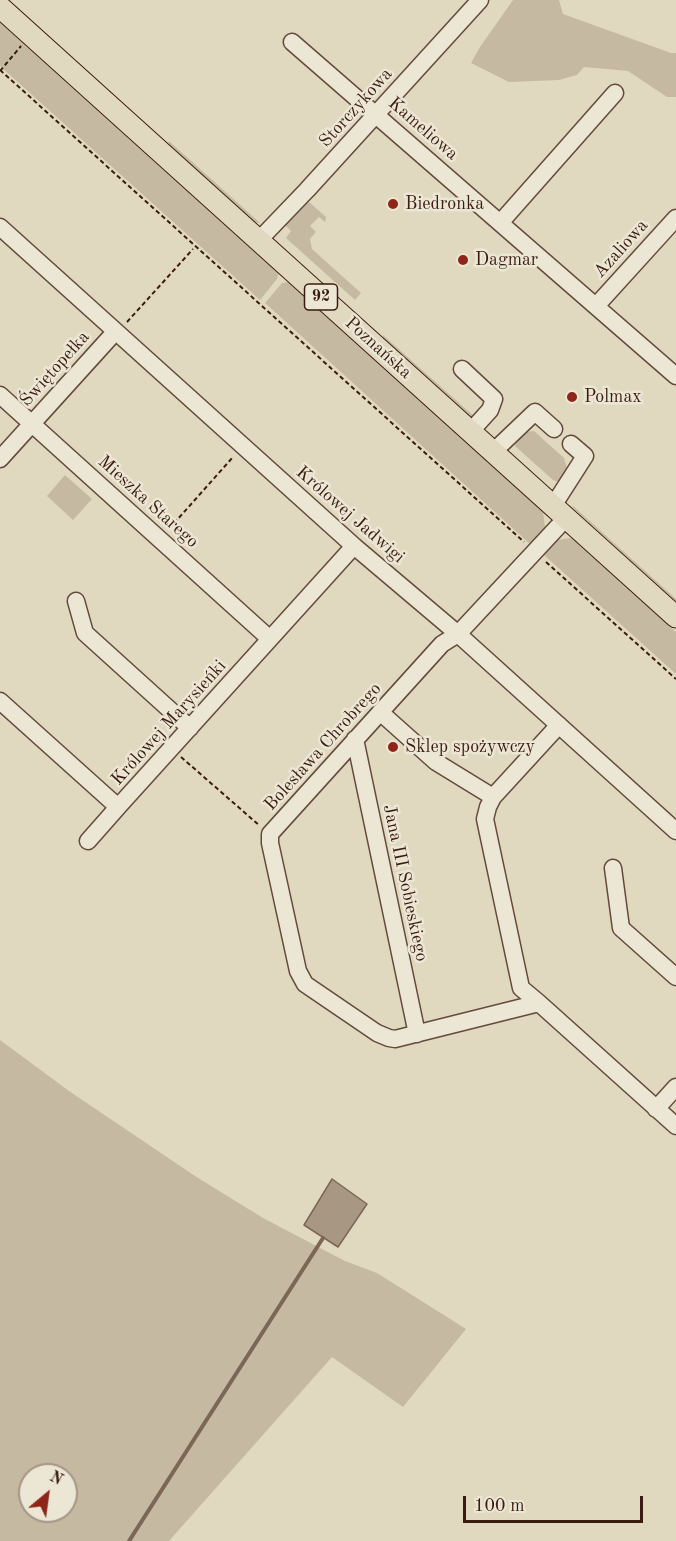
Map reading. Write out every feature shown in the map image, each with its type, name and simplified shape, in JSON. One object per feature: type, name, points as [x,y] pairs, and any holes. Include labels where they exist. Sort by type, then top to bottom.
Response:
[{"type":"main road","name":"Poznańska","points":[[0,7],[676,617]]},
{"type":"street","name":"Storczykowa","points":[[259,240],[480,0]]},
{"type":"street","name":"Kameliowa","points":[[292,42],[676,376]]},
{"type":"street","points":[[500,223],[615,93]]},
{"type":"street","name":"Azaliowa","points":[[596,306],[676,218]]},
{"type":"street","name":"Królowej Jadwigi","points":[[0,227],[354,546],[458,634],[676,831]]},
{"type":"street","name":"Świętopełka","points":[[0,459],[115,332]]},
{"type":"street","points":[[462,369],[494,399],[490,410],[470,432]]},
{"type":"street","name":"Mieszka Starego","points":[[0,395],[270,639]]},
{"type":"street","points":[[493,452],[535,412],[554,429]]},
{"type":"street","name":"Bolesława Chrobrego","points":[[539,1003],[395,1039],[383,1036],[305,984],[298,971],[270,834],[442,644],[458,634],[534,552],[559,512],[585,456],[571,444]]},
{"type":"street","name":"Królowej Marysieńki","points":[[0,701],[118,807],[354,546]]},
{"type":"street","points":[[76,601],[84,633],[190,729]]},
{"type":"street","points":[[380,712],[436,762],[493,797]]},
{"type":"street","points":[[559,724],[493,797],[486,812],[486,828],[521,987],[676,1126]]},
{"type":"street","name":"Jana III Sobieskiego","points":[[355,739],[417,1034]]},
{"type":"street","points":[[88,841],[118,807]]},
{"type":"street","points":[[613,868],[621,928],[676,977]]},
{"type":"street","points":[[656,1109],[676,1087]]},
{"type":"path","points":[[23,42],[0,70],[676,679]]},
{"type":"path","points":[[115,332],[126,324],[193,249]]},
{"type":"path","points":[[160,540],[243,446]]},
{"type":"path","points":[[172,749],[270,834]]},
{"type":"shaded area","points":[[513,0],[559,0],[563,14],[676,53],[676,97],[667,97],[628,71],[584,67],[577,75],[559,80],[509,82],[471,63]]},
{"type":"shaded area","points":[[0,22],[279,272],[277,279],[260,300],[0,66]]},
{"type":"shaded area","points":[[169,141],[260,223],[254,222],[168,144]]},
{"type":"shaded area","points":[[309,202],[326,217],[325,222],[319,217],[310,226],[316,232],[310,239],[312,249],[361,293],[355,300],[286,238],[291,231],[283,223],[304,203]]},
{"type":"shaded area","points":[[289,282],[543,511],[545,528],[530,544],[265,303],[282,283]]},
{"type":"shaded area","points":[[383,335],[477,419],[473,419],[383,338]]},
{"type":"shaded area","points":[[534,431],[564,458],[568,471],[561,483],[553,480],[515,446],[521,435]]},
{"type":"shaded area","points":[[65,475],[92,499],[73,520],[47,496]]},
{"type":"shaded area","points":[[572,505],[676,599],[676,602],[573,508]]},
{"type":"shaded area","points":[[571,538],[676,632],[676,674],[544,555],[557,540]]},
{"type":"shaded area","points":[[0,1040],[69,1091],[195,1176],[263,1218],[345,1261],[377,1273],[466,1329],[403,1407],[332,1357],[169,1541],[0,1541]]},
{"type":"shaded area","points":[[332,1179],[367,1204],[338,1247],[304,1225]]},
{"type":"waterway","points":[[129,1541],[323,1238]]},
{"type":"place","name":"Biedronka","points":[[393,204]]},
{"type":"place","name":"Dagmar","points":[[463,260]]},
{"type":"place","name":"Polmax","points":[[572,397]]},
{"type":"place","name":"Sklep spożywczy","points":[[393,747]]}]
